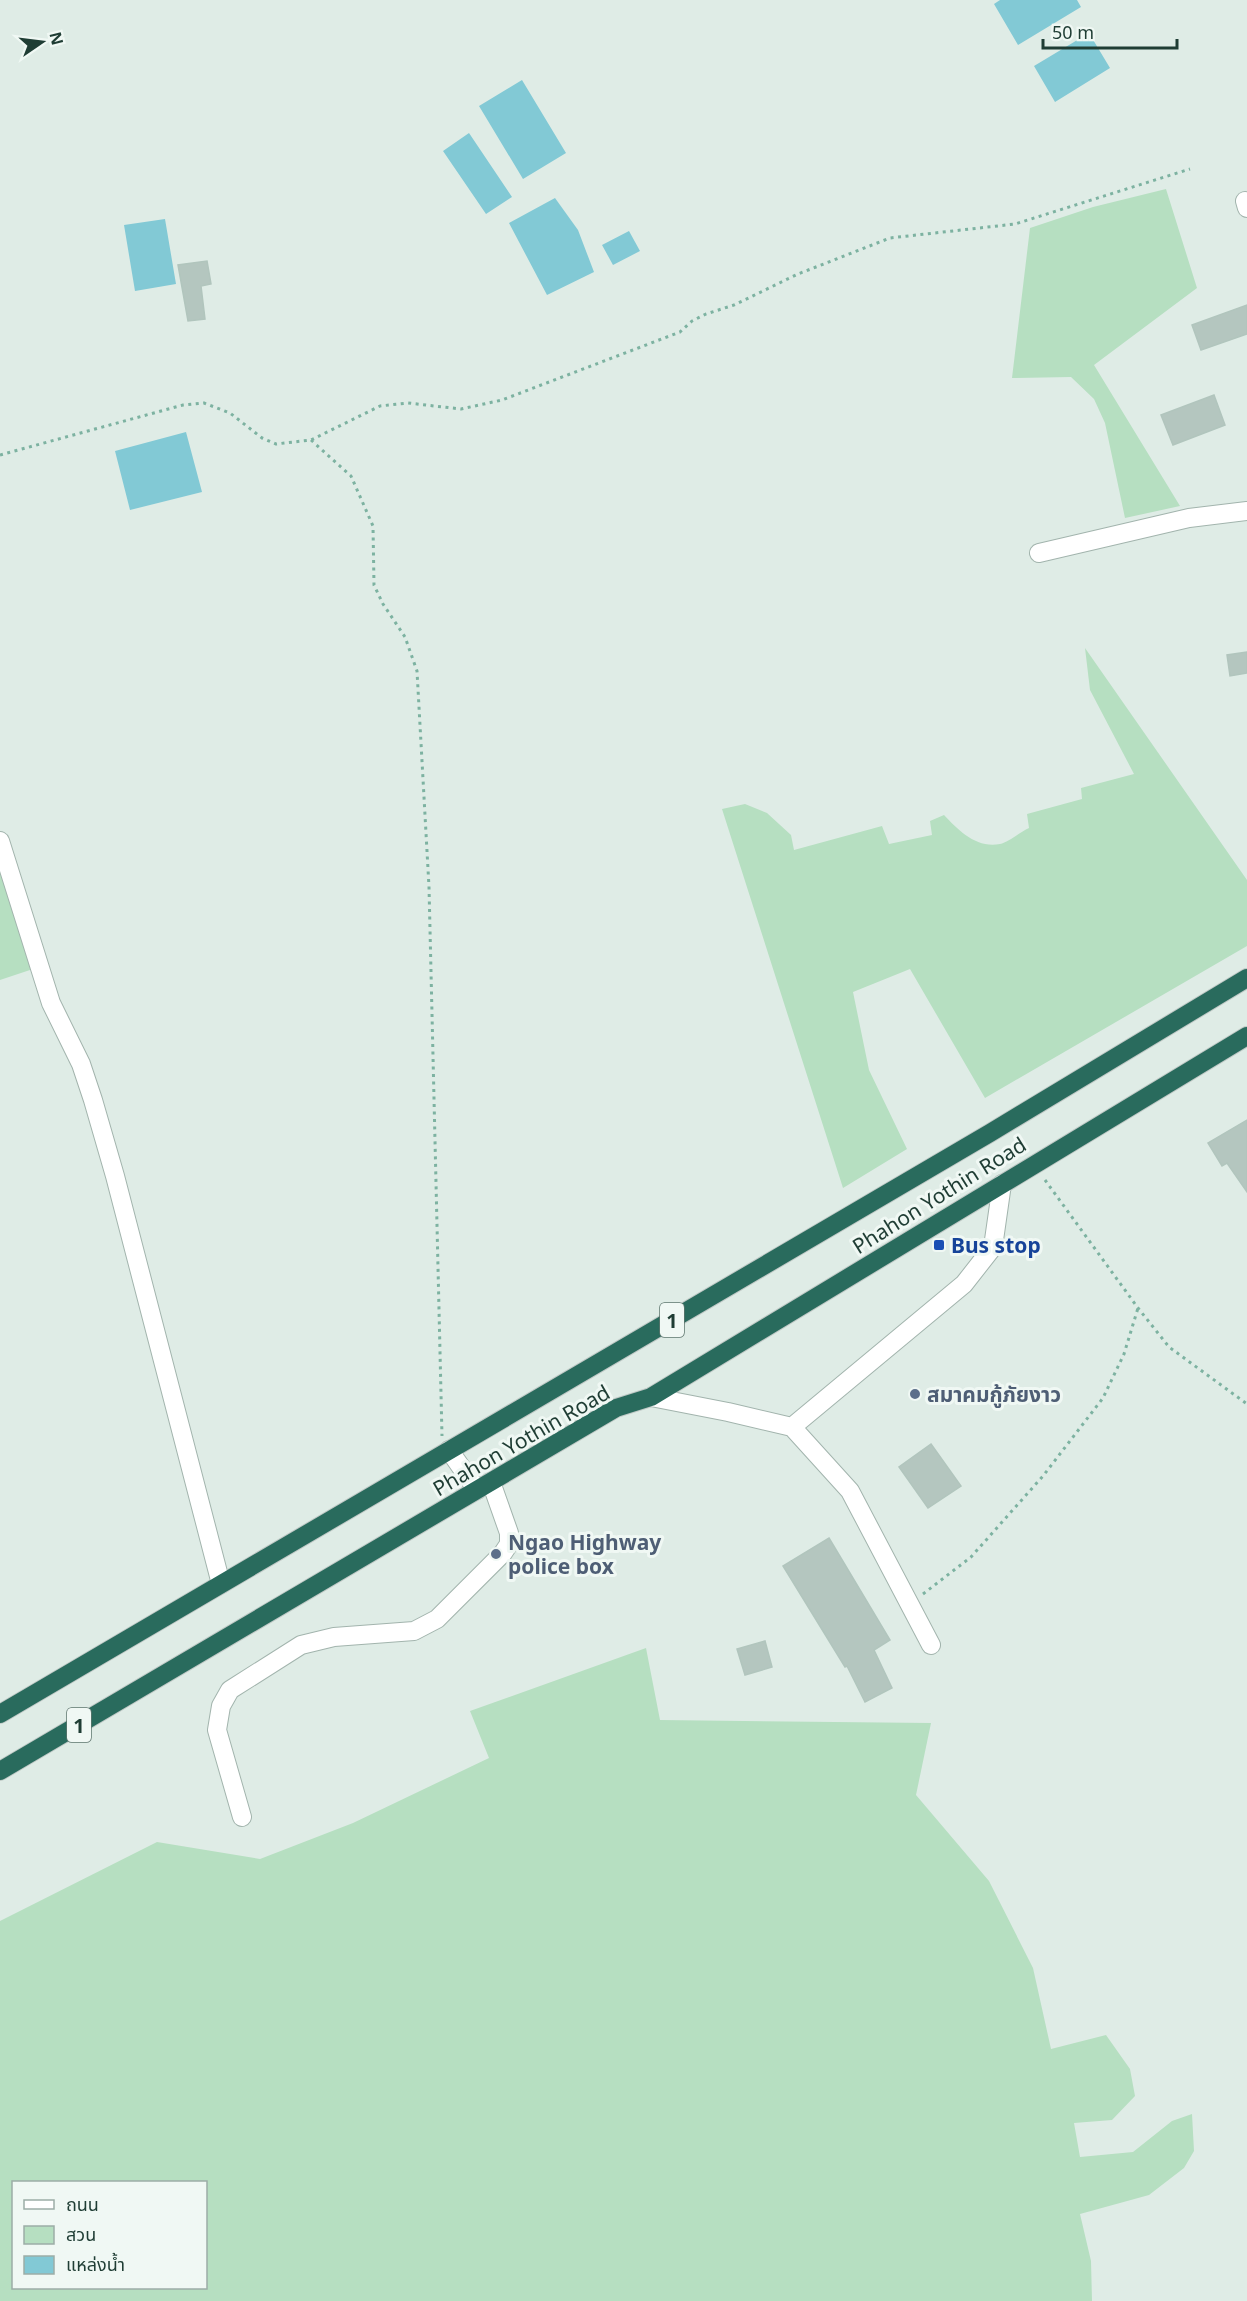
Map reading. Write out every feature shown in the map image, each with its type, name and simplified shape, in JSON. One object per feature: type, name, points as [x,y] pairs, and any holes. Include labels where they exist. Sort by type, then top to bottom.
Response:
[{"type":"highway","name":"Phahon Yothin Road","points":[[0,1714],[990,1133],[1247,978]]},
{"type":"highway","name":"Phahon Yothin Road","points":[[0,1771],[616,1408],[651,1398],[1247,1036]]},
{"type":"street","points":[[1039,553],[1189,518],[1247,512]]},
{"type":"street","points":[[0,840],[51,1004],[81,1064],[96,1110],[221,1584]]},
{"type":"street","points":[[792,1427],[964,1284],[993,1247],[1002,1184]]},
{"type":"street","points":[[651,1398],[792,1427],[850,1491],[931,1645]]},
{"type":"street","points":[[242,1817],[217,1730],[221,1706],[230,1690],[301,1645],[334,1636],[414,1631],[437,1619],[503,1553],[509,1544],[509,1533],[484,1486],[446,1452]]},
{"type":"path","points":[[0,455],[183,405],[204,403],[230,413],[262,438],[276,444],[311,440],[380,406],[408,403],[461,409],[502,400],[680,332],[692,321],[706,314],[734,305],[798,274],[890,238],[1015,224],[1190,169]]},
{"type":"path","points":[[311,440],[351,476],[373,526],[374,585],[383,604],[405,637],[417,671],[429,887],[446,1452]]},
{"type":"path","points":[[1033,1164],[1169,1347],[1247,1404]]},
{"type":"path","points":[[910,1604],[971,1557],[1042,1476],[1103,1398],[1124,1354],[1138,1308]]},
{"type":"green space","points":[[1166,189],[1197,288],[1094,365],[1180,506],[1125,518],[1105,423],[1094,399],[1071,377],[1012,378],[1030,228],[1093,207]]},
{"type":"green space","points":[[1085,648],[1247,880],[1247,946],[985,1098],[910,969],[853,992],[869,1070],[907,1149],[843,1188],[722,809],[745,804],[767,813],[791,835],[794,850],[882,826],[889,844],[932,835],[930,821],[944,815],[962,832],[976,841],[992,845],[1003,843],[1029,828],[1027,814],[1082,799],[1081,788],[1134,774],[1090,690]]},
{"type":"green space","points":[[0,859],[33,969],[0,980]]},
{"type":"green space","points":[[646,1648],[660,1720],[931,1723],[916,1795],[989,1881],[1033,1968],[1051,2049],[1106,2035],[1130,2069],[1135,2096],[1112,2120],[1074,2123],[1080,2157],[1133,2152],[1172,2121],[1192,2114],[1194,2151],[1184,2168],[1149,2195],[1080,2214],[1091,2261],[1092,2301],[0,2301],[0,1921],[157,1842],[260,1859],[353,1823],[489,1758],[470,1711]]},
{"type":"water","points":[[1000,0],[1077,0],[1081,7],[1018,45],[994,4]]},
{"type":"water","points":[[1089,33],[1110,68],[1055,102],[1034,66]]},
{"type":"water","points":[[522,80],[566,153],[523,179],[479,106]]},
{"type":"water","points":[[469,133],[512,197],[486,214],[443,151]]},
{"type":"water","points":[[555,198],[578,230],[594,272],[547,295],[509,223]]},
{"type":"water","points":[[165,219],[176,284],[135,291],[124,225]]},
{"type":"water","points":[[629,231],[640,251],[613,265],[602,245]]},
{"type":"water","points":[[186,432],[202,492],[130,510],[115,451]]},
{"type":"building","points":[[207,261],[211,284],[201,286],[205,319],[188,321],[178,265]]},
{"type":"building","points":[[1247,305],[1247,334],[1201,350],[1192,325]]},
{"type":"building","points":[[1214,395],[1225,425],[1173,445],[1161,415]]},
{"type":"building","points":[[1247,652],[1247,673],[1230,676],[1227,655]]},
{"type":"building","points":[[1247,1120],[1247,1192],[1227,1163],[1222,1166],[1208,1143]]},
{"type":"building","points":[[931,1444],[961,1486],[928,1508],[899,1467]]},
{"type":"building","points":[[829,1538],[890,1640],[874,1650],[892,1688],[865,1702],[847,1666],[845,1667],[783,1566]]},
{"type":"building","points":[[765,1641],[772,1667],[745,1675],[737,1649]]},
{"type":"place","name":"Bus stop","points":[[939,1245]]},
{"type":"place","name":"สมาคมกู้ภัยงาว","points":[[915,1394]]},
{"type":"place","name":"Ngao Highway police box","points":[[496,1554]]}]
